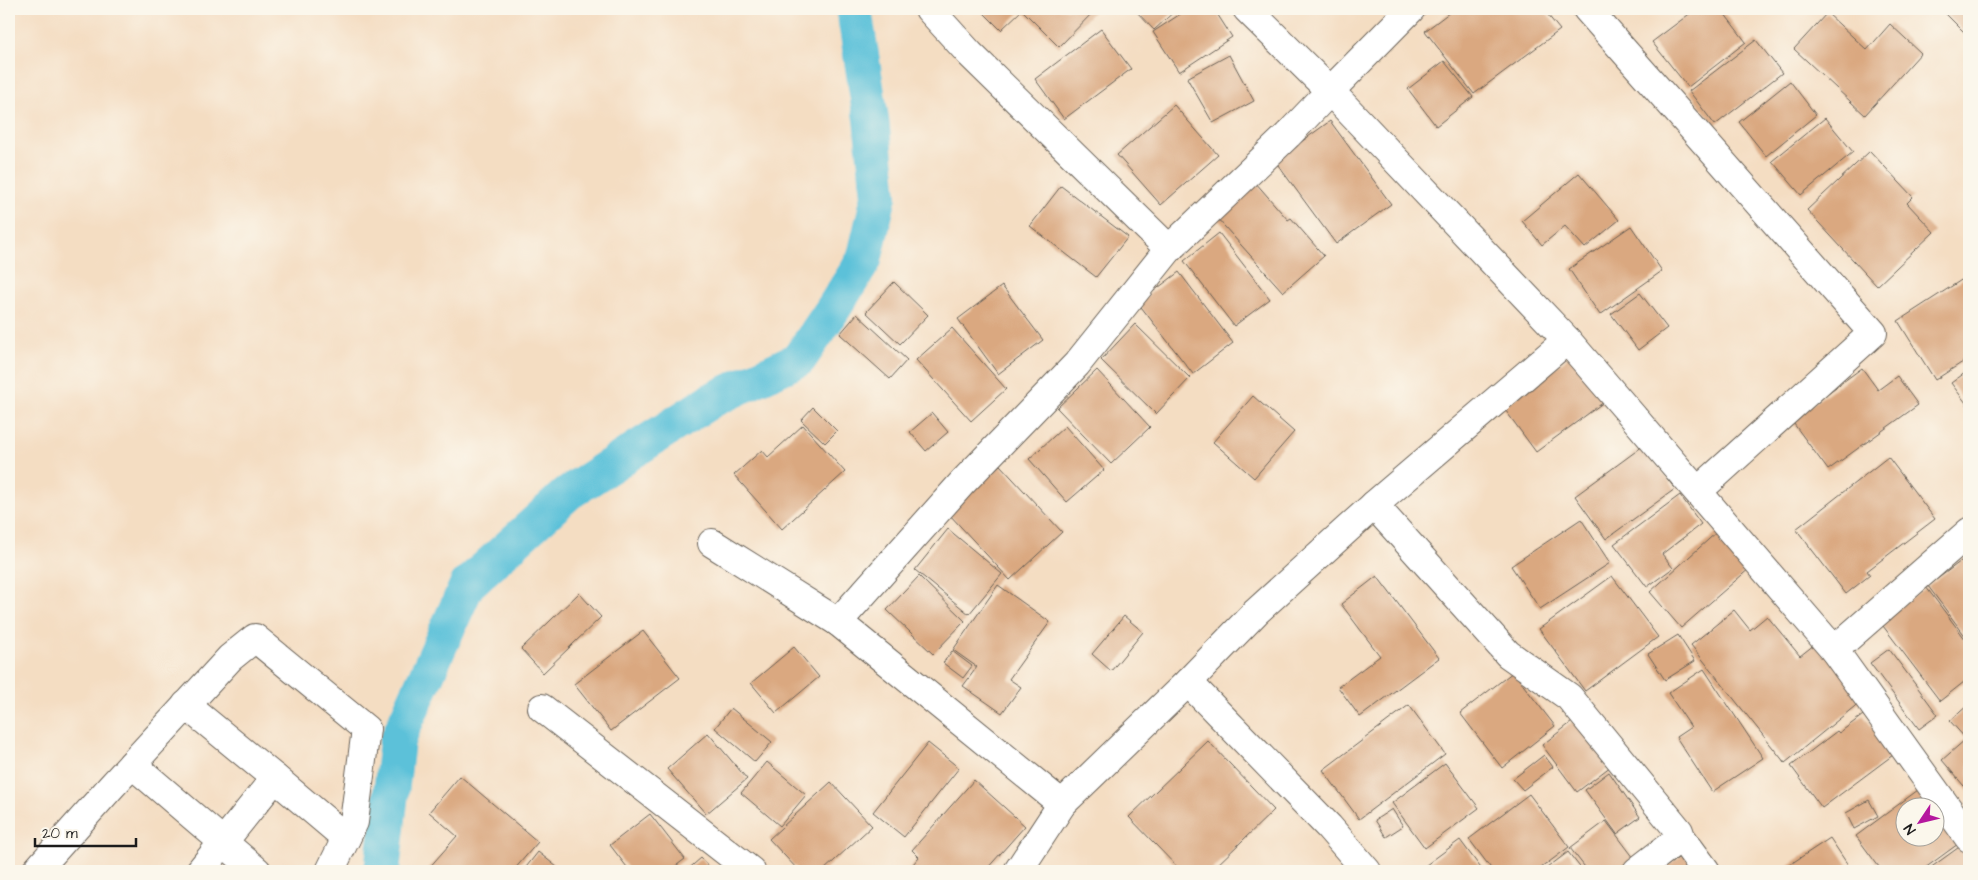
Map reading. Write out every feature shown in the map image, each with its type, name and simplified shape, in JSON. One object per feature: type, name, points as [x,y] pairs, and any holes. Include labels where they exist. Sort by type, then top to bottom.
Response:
[{"type":"street","points":[[929,9],[970,54],[1169,249]]},
{"type":"street","points":[[1247,9],[1330,91],[1567,340],[1834,650],[1969,838]]},
{"type":"street","points":[[838,622],[963,482],[1077,364],[1169,249],[1288,135],[1411,9]]},
{"type":"street","points":[[1587,9],[1873,333],[1698,491]]},
{"type":"street","points":[[1018,871],[1062,804],[1188,682],[1256,612],[1374,505],[1567,340]]},
{"type":"street","points":[[1374,505],[1508,654],[1569,697],[1679,831],[1681,837],[1706,871]]},
{"type":"street","points":[[1834,650],[1969,532]]},
{"type":"street","points":[[712,543],[838,622],[1062,804]]},
{"type":"street","points":[[36,871],[230,658],[255,638],[366,729],[354,822],[330,871]]},
{"type":"street","points":[[1188,682],[1329,827],[1367,871]]},
{"type":"street","points":[[186,705],[346,838]]},
{"type":"street","points":[[542,708],[751,871]]},
{"type":"street","points":[[132,764],[257,871]]},
{"type":"street","points":[[200,871],[274,778]]},
{"type":"street","points":[[1637,871],[1681,837]]},
{"type":"building","points":[[980,9],[1096,9],[1059,47],[1022,10],[1001,30]]},
{"type":"building","points":[[1134,9],[1177,9],[1154,30]]},
{"type":"building","points":[[1188,9],[1214,9],[1232,37],[1179,72],[1153,32]]},
{"type":"building","points":[[1454,9],[1543,9],[1560,30],[1474,94],[1425,31]]},
{"type":"building","points":[[1696,9],[1721,9],[1746,42],[1688,87],[1652,42]]},
{"type":"building","points":[[1941,9],[1969,9],[1969,37]]},
{"type":"building","points":[[1827,13],[1867,50],[1890,24],[1921,53],[1865,115],[1794,49]]},
{"type":"building","points":[[1101,29],[1131,69],[1064,119],[1035,79]]},
{"type":"building","points":[[1756,40],[1782,73],[1715,125],[1689,91]]},
{"type":"building","points":[[1229,55],[1254,101],[1213,123],[1187,78]]},
{"type":"building","points":[[1444,61],[1473,97],[1436,126],[1408,89]]},
{"type":"building","points":[[1790,81],[1816,115],[1766,156],[1739,122]]},
{"type":"building","points":[[1174,105],[1218,155],[1161,205],[1117,155]]},
{"type":"building","points":[[1825,118],[1853,152],[1801,195],[1772,161]]},
{"type":"building","points":[[1330,121],[1391,204],[1336,244],[1275,161]]},
{"type":"building","points":[[1870,151],[1913,197],[1907,203],[1934,232],[1877,286],[1807,210]]},
{"type":"building","points":[[1579,173],[1619,220],[1585,248],[1565,226],[1542,245],[1522,221]]},
{"type":"building","points":[[1255,182],[1288,220],[1291,218],[1324,256],[1283,292],[1216,217]]},
{"type":"building","points":[[1061,186],[1128,237],[1096,277],[1030,226]]},
{"type":"building","points":[[1631,226],[1662,271],[1600,315],[1569,269]]},
{"type":"building","points":[[1219,233],[1270,299],[1234,326],[1184,261]]},
{"type":"building","points":[[1179,272],[1233,343],[1193,374],[1138,303]]},
{"type":"building","points":[[1969,275],[1969,358],[1935,380],[1898,321]]},
{"type":"building","points":[[894,282],[928,315],[900,344],[866,312]]},
{"type":"building","points":[[1002,286],[1043,340],[998,374],[958,319]]},
{"type":"building","points":[[1640,293],[1667,328],[1638,350],[1611,314]]},
{"type":"building","points":[[857,314],[907,360],[890,379],[840,334]]},
{"type":"building","points":[[1135,324],[1190,378],[1156,414],[1101,360]]},
{"type":"building","points":[[952,328],[1006,389],[971,421],[916,360]]},
{"type":"building","points":[[1570,356],[1604,402],[1536,452],[1503,407]]},
{"type":"building","points":[[1862,368],[1878,390],[1897,376],[1918,405],[1828,470],[1791,420]]},
{"type":"building","points":[[1097,370],[1150,427],[1111,464],[1057,408]]},
{"type":"building","points":[[1969,370],[1969,407],[1951,383]]},
{"type":"building","points":[[1253,396],[1294,432],[1254,478],[1213,442]]},
{"type":"building","points":[[813,407],[837,431],[825,443],[801,420]]},
{"type":"building","points":[[932,413],[948,432],[926,451],[910,432]]},
{"type":"building","points":[[803,425],[845,472],[782,529],[734,475],[762,450],[768,457]]},
{"type":"building","points":[[1065,426],[1104,470],[1067,502],[1029,459]]},
{"type":"building","points":[[1643,446],[1675,489],[1606,539],[1575,496]]},
{"type":"building","points":[[1888,457],[1935,519],[1867,571],[1870,575],[1846,594],[1796,529]]},
{"type":"building","points":[[1000,465],[1062,532],[1010,580],[948,513]]},
{"type":"building","points":[[1680,495],[1701,524],[1662,554],[1673,568],[1647,587],[1614,544]]},
{"type":"building","points":[[1581,519],[1610,563],[1540,609],[1511,566]]},
{"type":"building","points":[[948,529],[1002,574],[969,614],[915,570]]},
{"type":"building","points":[[1718,531],[1750,568],[1681,628],[1650,592]]},
{"type":"building","points":[[1969,555],[1969,641],[1928,586]]},
{"type":"building","points":[[919,576],[965,621],[933,654],[887,610]]},
{"type":"building","points":[[1377,576],[1439,658],[1360,717],[1338,687],[1380,656],[1341,604]]},
{"type":"building","points":[[1612,576],[1658,637],[1585,691],[1539,629]]},
{"type":"building","points":[[998,585],[1050,622],[1009,679],[1021,687],[1002,713],[963,686],[977,667],[953,650]]},
{"type":"building","points":[[1926,587],[1969,644],[1969,678],[1940,701],[1880,622]]},
{"type":"building","points":[[579,593],[601,617],[543,673],[521,649]]},
{"type":"building","points":[[1734,610],[1750,630],[1767,616],[1800,656],[1819,641],[1865,698],[1785,763],[1691,645]]},
{"type":"building","points":[[1124,616],[1143,632],[1111,671],[1092,654]]},
{"type":"building","points":[[643,631],[680,678],[611,731],[574,684]]},
{"type":"building","points":[[1678,635],[1695,661],[1665,680],[1648,654]]},
{"type":"building","points":[[794,647],[819,677],[776,713],[751,683]]},
{"type":"building","points":[[1889,649],[1938,715],[1919,729],[1870,663]]},
{"type":"building","points":[[952,651],[972,666],[963,678],[943,663]]},
{"type":"building","points":[[1704,669],[1763,758],[1712,792],[1676,737],[1691,727],[1668,693]]},
{"type":"building","points":[[1513,672],[1555,726],[1502,768],[1460,713]]},
{"type":"building","points":[[1969,704],[1969,792],[1942,760],[1966,739],[1950,721]]},
{"type":"building","points":[[1409,705],[1445,754],[1359,819],[1323,770]]},
{"type":"building","points":[[731,708],[772,742],[755,762],[715,728]]},
{"type":"building","points":[[1863,715],[1893,755],[1822,808],[1791,766],[1837,731],[1839,733]]},
{"type":"building","points":[[1576,719],[1611,766],[1577,792],[1542,745]]},
{"type":"building","points":[[708,733],[747,779],[706,814],[667,769]]},
{"type":"building","points":[[1208,741],[1274,810],[1211,871],[1181,871],[1129,817]]},
{"type":"building","points":[[928,743],[959,768],[904,837],[873,812]]},
{"type":"building","points":[[1544,755],[1553,767],[1523,790],[1513,779]]},
{"type":"building","points":[[767,762],[806,795],[780,826],[741,793]]},
{"type":"building","points":[[1445,763],[1479,808],[1425,848],[1392,803]]},
{"type":"building","points":[[1609,772],[1640,817],[1617,834],[1585,790]]},
{"type":"building","points":[[460,776],[538,842],[513,871],[427,870],[457,836],[429,812]]},
{"type":"building","points":[[974,780],[1025,826],[985,871],[907,871],[919,857],[912,850]]},
{"type":"building","points":[[831,782],[872,826],[823,871],[799,871],[769,839]]},
{"type":"building","points":[[1918,790],[1924,798],[1907,798]]},
{"type":"building","points":[[1529,794],[1569,847],[1537,871],[1493,871],[1469,839]]},
{"type":"building","points":[[1869,800],[1878,816],[1854,829],[1846,813]]},
{"type":"building","points":[[1896,806],[1896,848],[1946,848],[1946,827],[1958,844],[1921,871],[1882,871],[1856,836]]},
{"type":"building","points":[[1392,809],[1403,826],[1386,837],[1375,820]]},
{"type":"building","points":[[650,814],[685,859],[669,871],[630,871],[610,845]]},
{"type":"building","points":[[1606,821],[1637,862],[1625,871],[1588,871],[1570,848]]},
{"type":"building","points":[[1830,838],[1852,871],[1780,871]]},
{"type":"building","points":[[1460,840],[1483,871],[1418,871]]},
{"type":"building","points":[[1962,845],[1969,854],[1968,871],[1926,871]]},
{"type":"building","points":[[538,852],[562,871],[523,871]]},
{"type":"building","points":[[1568,852],[1583,871],[1543,871]]},
{"type":"building","points":[[1685,853],[1698,871],[1660,871]]},
{"type":"building","points":[[701,858],[713,871],[686,871]]},
{"type":"waterway","points":[[382,871],[397,741],[467,585],[568,493],[712,400],[799,359],[864,260],[879,196],[871,119],[854,9]]}]
